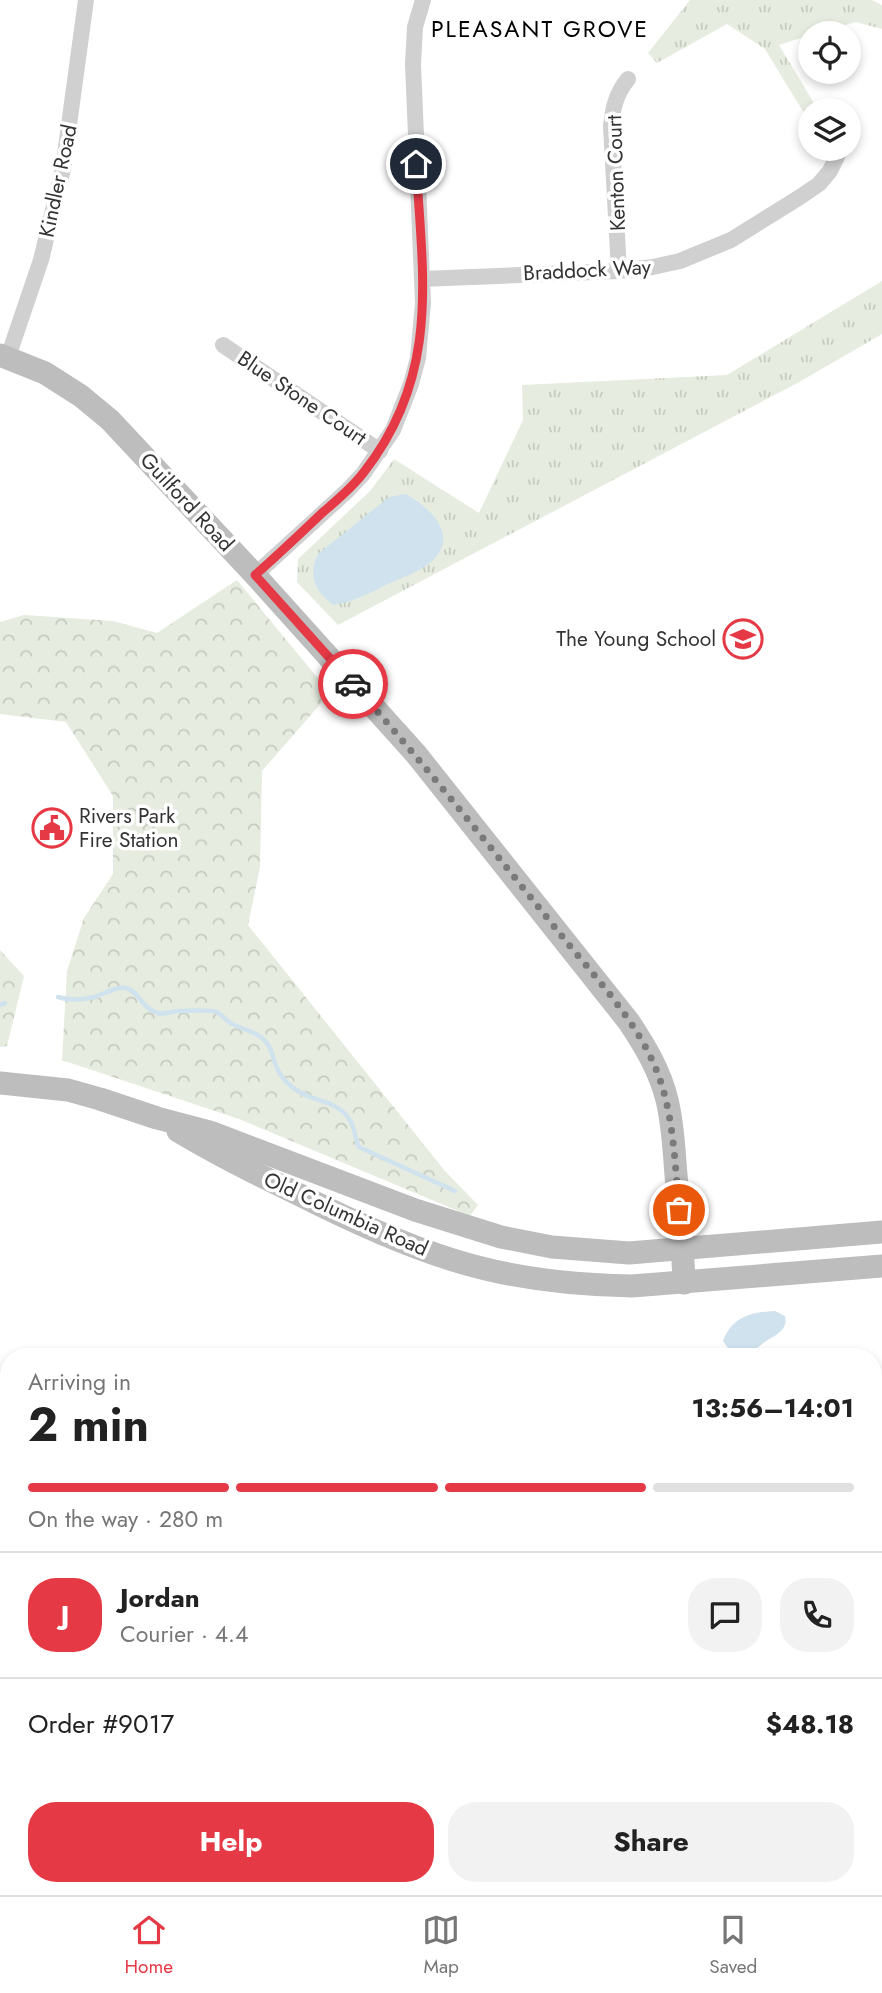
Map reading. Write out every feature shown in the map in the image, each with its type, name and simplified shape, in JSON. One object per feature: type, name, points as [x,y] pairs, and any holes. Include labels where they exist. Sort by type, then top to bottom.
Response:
[{"type":"street","name":"Kindler Road","points":[[4,356],[41,260],[61,180],[86,0]]},
{"type":"street","points":[[255,575],[363,474],[393,430],[411,384],[418,358],[423,303],[413,64],[415,27],[423,0]]},
{"type":"street","name":"Kenton Court","points":[[619,271],[611,126],[618,91],[628,79]]},
{"type":"street","name":"Braddock Way","points":[[422,279],[619,271],[680,261],[731,240],[818,184],[835,161]]},
{"type":"street","name":"Blue Stone Court","points":[[223,345],[380,451]]},
{"type":"street","name":"Guilford Road","points":[[4,356],[44,373],[82,396],[110,420],[255,575],[416,754],[606,992],[645,1046],[667,1100],[673,1138],[684,1283]]},
{"type":"street","name":"Old Columbia Road","points":[[0,1083],[68,1090],[100,1099],[211,1132],[415,1210],[501,1237],[552,1247],[629,1253],[882,1231]]},
{"type":"street","name":"Old Columbia Road","points":[[157,1118],[203,1147],[360,1225],[453,1260],[492,1271],[547,1280],[632,1286],[882,1266]]},
{"type":"green space","points":[[690,0],[872,0],[882,5],[882,29],[861,23],[861,21],[798,21],[798,39],[779,45],[798,77],[798,84],[802,84],[811,98],[798,98],[798,103],[765,49],[727,24],[657,63],[648,53]]},
{"type":"green space","points":[[882,281],[882,334],[801,381],[338,625],[297,582],[298,559],[370,491],[394,459],[479,513],[523,420],[522,385],[727,375]]},
{"type":"green space","points":[[237,580],[330,693],[262,771],[260,867],[248,925],[445,1171],[478,1205],[470,1216],[239,1119],[62,1060],[67,971],[84,918],[113,874],[113,796],[66,722],[0,714],[0,622],[24,615],[113,621],[157,633]]},
{"type":"green space","points":[[0,950],[24,976],[7,1046],[0,1047]]},
{"type":"water","points":[[406,494],[432,514],[438,523],[443,542],[440,551],[432,561],[417,571],[361,597],[333,605],[321,594],[313,576],[318,554],[389,497]]},
{"type":"water","points":[[775,1311],[785,1316],[782,1330],[758,1348],[728,1348],[723,1341],[732,1326],[743,1317]]},
{"type":"waterway","points":[[58,997],[86,999],[114,989],[126,988],[135,993],[148,1008],[158,1013],[198,1010],[217,1012],[233,1025],[258,1035],[266,1042],[279,1072],[292,1087],[345,1114],[352,1125],[359,1147],[455,1191]]},
{"type":"waterway","points":[[0,1005],[5,1003]]},
{"type":"way so far","points":[[353,684],[416,754],[606,992],[645,1046],[667,1100],[679,1210]]},
{"type":"place","name":"The Young School","points":[[743,639]]},
{"type":"place","name":"Rivers Park Fire Station","points":[[52,828]]},
{"type":"district","name":"PLEASANT GROVE","points":[[540,29]]},
{"type":"route","points":[[353,684],[255,575],[363,474],[393,430],[403,407],[418,358],[422,328],[416,164]]}]
